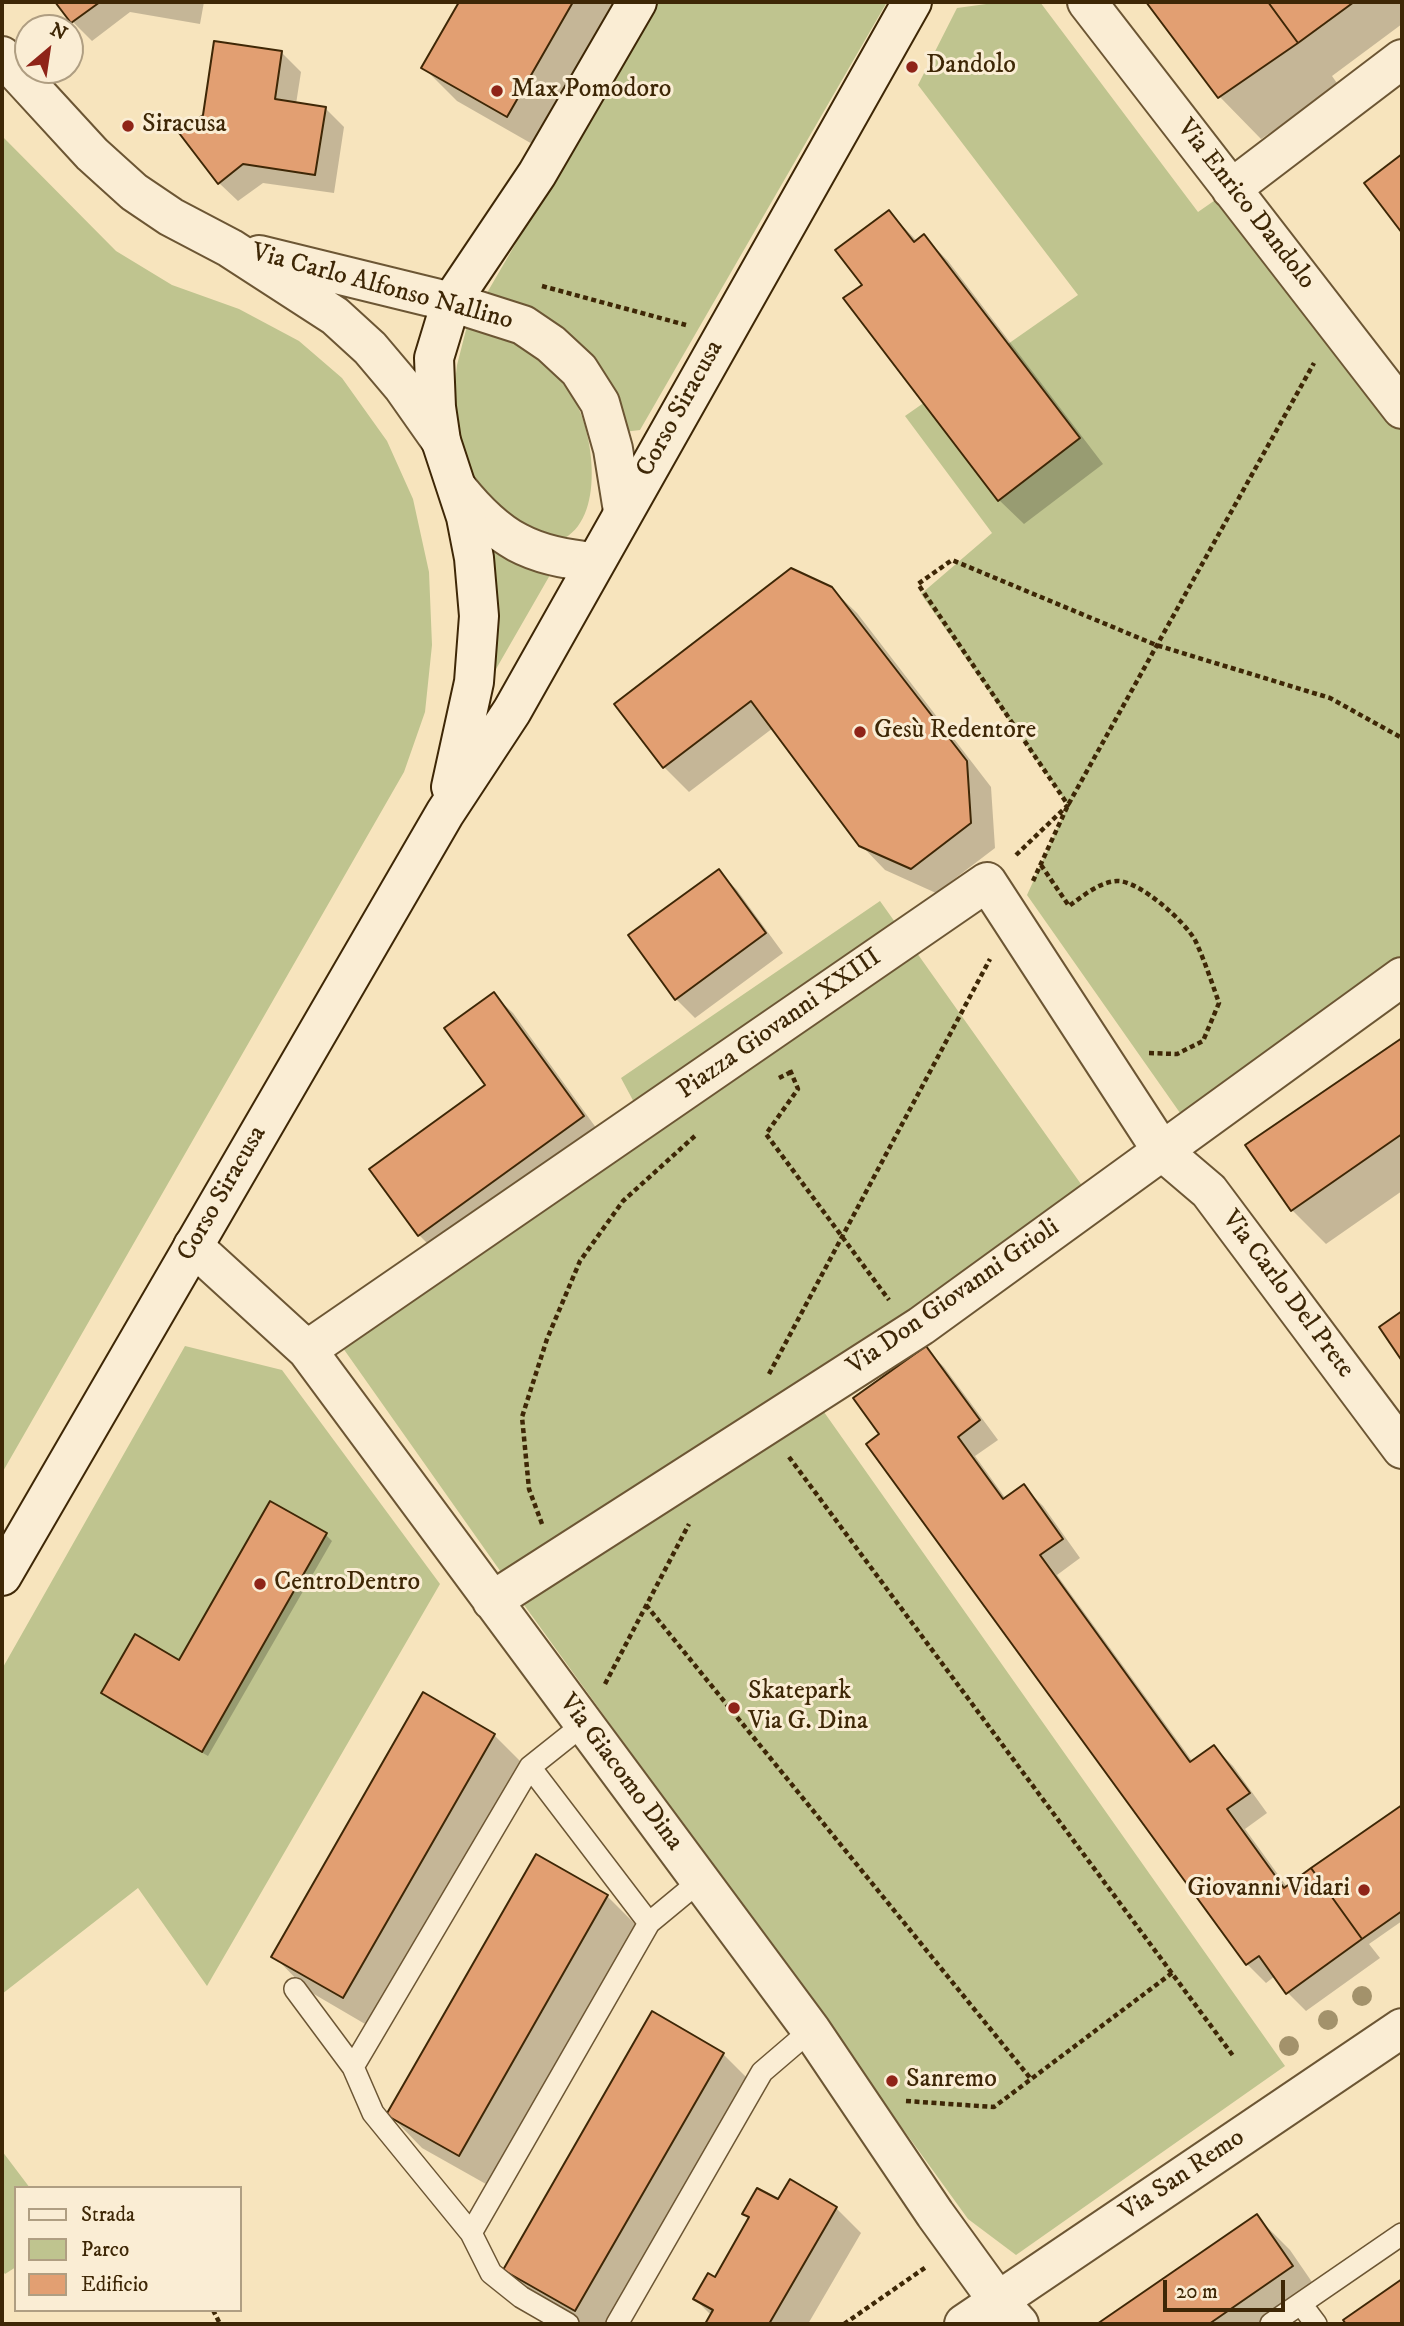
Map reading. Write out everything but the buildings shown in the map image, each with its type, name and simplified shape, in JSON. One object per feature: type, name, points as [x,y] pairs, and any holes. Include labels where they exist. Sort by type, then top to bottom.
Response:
[{"type":"street","name":"Corso Siracusa","points":[[445,813],[474,682],[479,616],[474,558],[466,517],[441,441],[436,407],[435,358],[451,302],[537,174],[637,2]]},
{"type":"street","name":"Corso Siracusa","points":[[2,1576],[445,813],[512,711],[912,2]]},
{"type":"street","name":"Via Enrico Dandolo","points":[[1087,2],[1402,409]]},
{"type":"street","points":[[1231,189],[1402,59]]},
{"type":"street","name":"Via Carlo Alfonso Nallino","points":[[5,68],[134,192],[171,217],[230,247],[335,316],[370,348],[403,387],[441,441]]},
{"type":"street","name":"Via Carlo Alfonso Nallino","points":[[230,247],[451,302],[523,325],[551,344],[579,370],[600,403],[613,449],[623,511]]},
{"type":"street","points":[[458,489],[484,520],[514,541],[562,560],[595,562]]},
{"type":"street","points":[[987,882],[1162,1152]]},
{"type":"street","name":"Piazza Giovanni XXIII","points":[[307,1350],[987,882]]},
{"type":"street","name":"Via Don Giovanni Grioli","points":[[492,1601],[913,1332],[1402,977]]},
{"type":"street","name":"Via Carlo Del Prete","points":[[1162,1152],[1209,1191],[1402,1449]]},
{"type":"street","name":"Via Giacomo Dina","points":[[193,1246],[307,1350],[811,2030],[958,2245],[1009,2312]]},
{"type":"street","name":"Via San Remo","points":[[964,2324],[1009,2312],[1402,2028]]},
{"type":"lane","points":[[353,2067],[530,1767],[584,1724]]},
{"type":"lane","points":[[530,1767],[649,1923]]},
{"type":"lane","points":[[471,2233],[649,1923],[701,1881]]},
{"type":"lane","points":[[295,1989],[353,2067],[373,2113],[471,2233],[491,2273],[521,2297],[568,2324]]},
{"type":"lane","points":[[617,2324],[762,2073],[811,2030]]},
{"type":"lane","points":[[1271,2324],[1402,2234]]},
{"type":"lane","points":[[1301,2304],[1316,2324]]},
{"type":"path","points":[[474,266],[699,328],[720,341]]},
{"type":"path","points":[[766,1379],[1012,921],[1068,805],[1336,322]]},
{"type":"path","points":[[1068,805],[918,584],[952,560],[1156,645],[1330,698],[1402,738]]},
{"type":"path","points":[[987,882],[1068,805]]},
{"type":"path","points":[[1041,864],[1069,906],[1093,889],[1118,881],[1138,888],[1167,908],[1195,939],[1219,1003],[1203,1041],[1177,1054],[1129,1052],[1102,1059]]},
{"type":"path","points":[[771,1031],[798,1089],[766,1134],[913,1332]]},
{"type":"path","points":[[767,1084],[791,1072]]},
{"type":"path","points":[[555,1560],[529,1489],[522,1417],[547,1339],[580,1261],[623,1202],[703,1128]]},
{"type":"path","points":[[765,1426],[1234,2057]]},
{"type":"path","points":[[584,1724],[690,1521]]},
{"type":"path","points":[[646,1605],[1031,2079]]},
{"type":"path","points":[[856,2098],[994,2107],[1172,1973]]},
{"type":"path","points":[[844,2324],[958,2245]]},
{"type":"green space","points":[[656,2],[887,2],[640,430],[624,432],[484,298]]},
{"type":"green space","points":[[1001,2],[1040,2],[1198,212],[1231,189],[1402,409],[1402,977],[1192,1130],[1027,895],[1068,805],[921,594],[992,533],[905,416],[1078,295],[918,85],[957,8]]},
{"type":"green space","points":[[2,136],[116,251],[172,285],[239,309],[299,341],[342,378],[387,441],[413,499],[429,572],[432,645],[425,712],[404,772],[2,1473]]},
{"type":"green space","points":[[467,326],[506,339],[533,353],[564,384],[582,417],[591,457],[589,500],[583,518],[572,533],[556,542],[494,509],[461,460],[453,400],[457,365]]},
{"type":"green space","points":[[487,548],[528,569],[550,575],[492,676]]},
{"type":"green space","points":[[880,901],[1093,1201],[824,1412],[1285,2066],[1016,2255],[968,2219],[527,1609],[326,1324],[636,1106],[621,1078]]},
{"type":"green space","points":[[185,1346],[282,1370],[440,1584],[207,1986],[138,1888],[2,1994],[2,1669]]},
{"type":"green space","points":[[2,2151],[28,2186],[14,2186],[14,2268],[5,2274],[2,2270]]},
{"type":"place","name":"Dandolo","points":[[912,67]]},
{"type":"place","name":"Max Pomodoro","points":[[497,91]]},
{"type":"place","name":"Siracusa","points":[[128,126]]},
{"type":"place","name":"Gesù Redentore","points":[[860,732]]},
{"type":"place","name":"CentroDentro","points":[[260,1584]]},
{"type":"place","name":"Skatepark Via G. Dina","points":[[734,1708]]},
{"type":"place","name":"Giovanni Vidari","points":[[1364,1890]]},
{"type":"place","name":"Sanremo","points":[[892,2081]]}]
